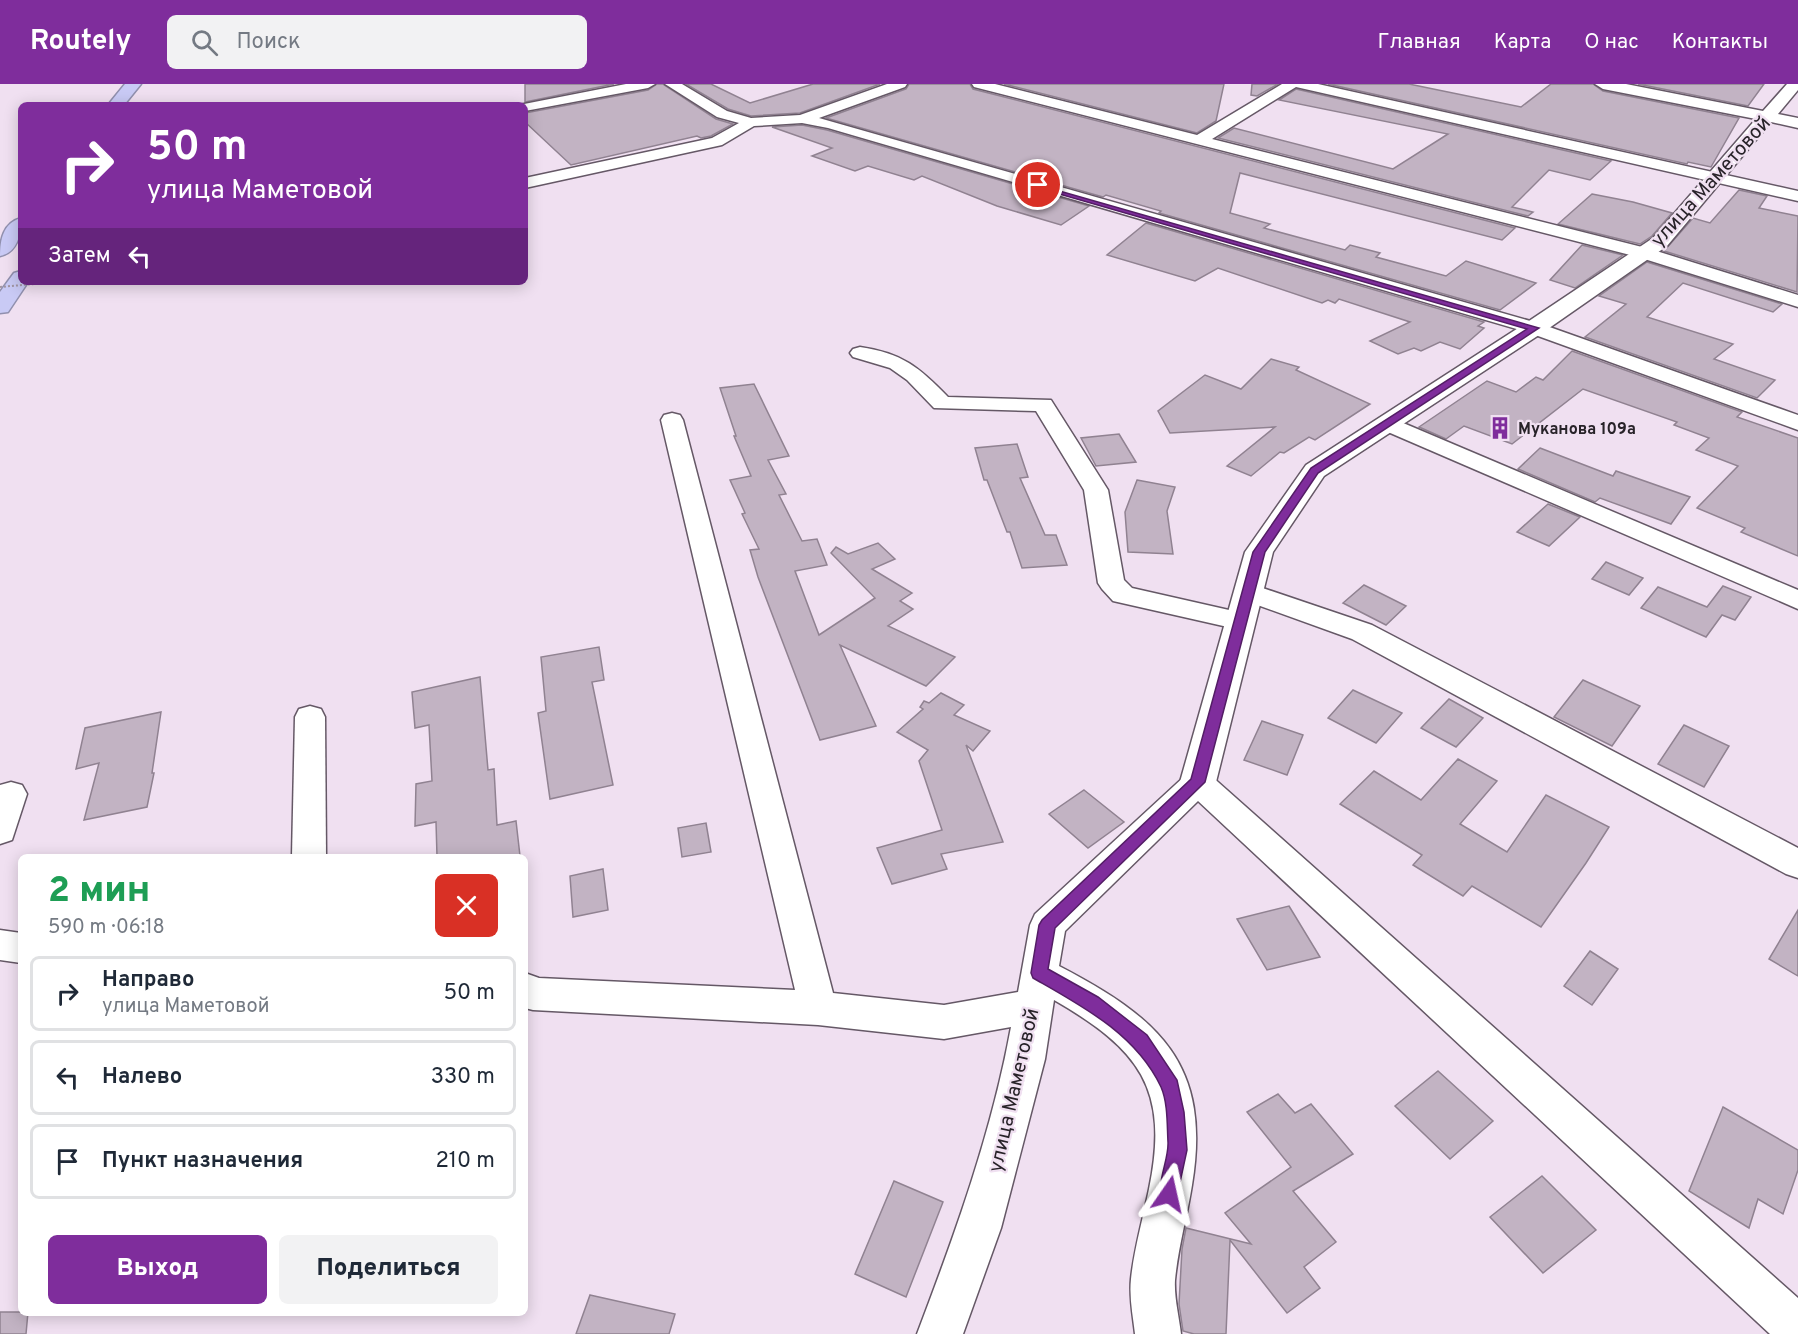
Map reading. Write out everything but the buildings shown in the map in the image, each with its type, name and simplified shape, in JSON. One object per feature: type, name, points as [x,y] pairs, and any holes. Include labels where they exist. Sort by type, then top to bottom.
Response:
[{"type":"highway","points":[[118,102],[133,84]]},
{"type":"highway","points":[[0,250],[18,228]]},
{"type":"highway","points":[[0,307],[18,281]]},
{"type":"street","points":[[528,106],[648,84]]},
{"type":"street","points":[[672,84],[722,114],[751,122],[802,119],[830,124],[1534,328],[1798,423]]},
{"type":"street","points":[[802,119],[900,84]]},
{"type":"street","points":[[979,84],[1644,253],[1798,301]]},
{"type":"street","points":[[1201,139],[1292,84]]},
{"type":"street","points":[[1300,84],[1798,196]]},
{"type":"street","points":[[1603,84],[1798,123]]},
{"type":"street","name":"улица Маметовой","points":[[940,1334],[979,1228],[1025,1059],[1048,925],[1198,782],[1259,552],[1315,471],[1534,328],[1660,242],[1795,84]]},
{"type":"street","points":[[528,182],[717,142],[751,122]]},
{"type":"street","points":[[860,353],[884,356],[909,369],[942,403],[1044,405],[1096,490],[1111,583],[1123,595],[1241,621]]},
{"type":"street","points":[[672,420],[818,1008]]},
{"type":"street","points":[[1389,424],[1798,600]]},
{"type":"street","points":[[1248,591],[1362,632],[1798,864]]},
{"type":"street","points":[[309,854],[310,717]]},
{"type":"street","points":[[1198,782],[1798,1329]]},
{"type":"street","points":[[0,831],[11,794]]},
{"type":"street","points":[[0,945],[18,948]]},
{"type":"street","points":[[528,991],[533,994],[818,1008],[944,1022],[1036,989],[1092,1003],[1140,1040],[1170,1086],[1178,1150],[1153,1281],[1158,1334]]},
{"type":"path","points":[[0,287],[22,285]]},
{"type":"place","name":"Муканова 109а","points":[[1500,428]]},
{"type":"route","points":[[1038,185],[1534,328],[1315,471],[1259,552],[1198,782],[1048,925],[1039,973],[1092,1003],[1140,1040],[1158,1064],[1170,1086],[1178,1150],[1169,1194]]}]
